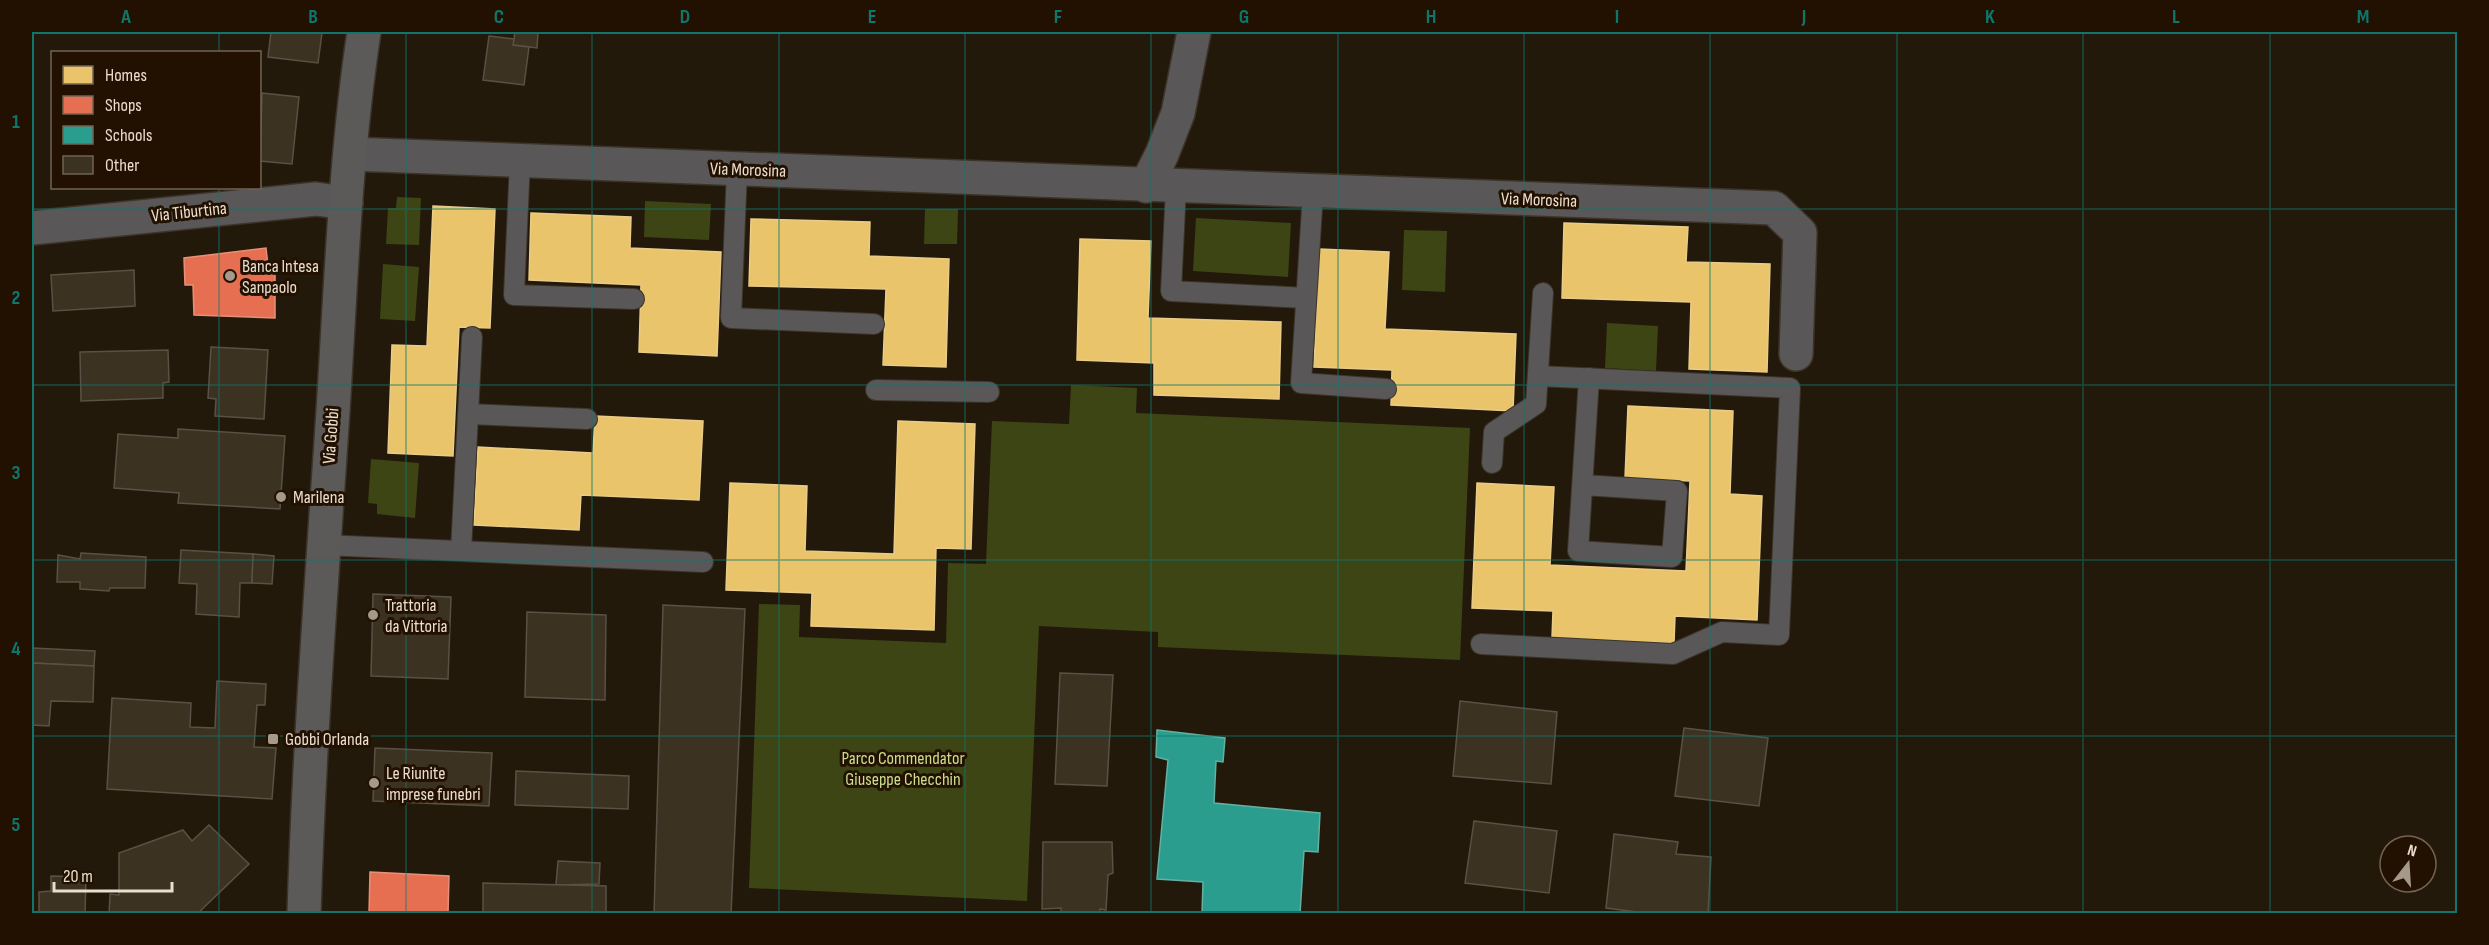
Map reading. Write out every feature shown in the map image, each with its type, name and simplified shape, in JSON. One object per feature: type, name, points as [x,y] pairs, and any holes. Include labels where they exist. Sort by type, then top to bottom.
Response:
[{"type":"street","name":"Via Gobbi","points":[[304,914],[308,784],[346,203],[364,32]]},
{"type":"street","points":[[1161,186],[1162,154],[1178,113],[1194,32]]},
{"type":"street","name":"Via Morosina","points":[[350,154],[1774,208],[1800,233],[1796,354]]},
{"type":"street","name":"Via Tiburtina","points":[[32,228],[316,199],[346,203]]},
{"type":"lane","points":[[520,161],[514,295],[634,299]]},
{"type":"lane","points":[[737,169],[731,318],[874,324]]},
{"type":"lane","points":[[1161,186],[1171,291],[1306,298]]},
{"type":"lane","points":[[1312,192],[1301,383],[1386,389]]},
{"type":"lane","points":[[1492,463],[1494,432],[1536,404],[1543,293]]},
{"type":"lane","points":[[461,551],[472,337]]},
{"type":"lane","points":[[1481,644],[1673,654],[1722,632],[1779,635],[1790,388],[1538,376]]},
{"type":"lane","points":[[1583,485],[1677,491],[1672,557],[1578,551],[1589,378]]},
{"type":"lane","points":[[876,390],[989,392]]},
{"type":"lane","points":[[468,414],[587,419]]},
{"type":"lane","points":[[324,545],[703,562]]},
{"type":"green space","points":[[397,197],[421,198],[419,245],[386,244],[388,208],[396,208]]},
{"type":"green space","points":[[645,201],[711,204],[709,240],[644,237]]},
{"type":"green space","points":[[925,209],[958,209],[957,244],[924,244]]},
{"type":"green space","points":[[1196,218],[1291,223],[1288,277],[1193,271]]},
{"type":"green space","points":[[1404,230],[1447,231],[1445,292],[1402,290]]},
{"type":"green space","points":[[383,264],[419,267],[415,321],[380,319]]},
{"type":"green space","points":[[1607,323],[1658,326],[1656,371],[1605,368]]},
{"type":"green space","name":"Parco Commendator Giuseppe Checchin","points":[[1071,385],[1137,388],[1136,413],[1470,428],[1460,660],[1158,647],[1158,632],[1039,626],[1027,901],[749,888],[759,604],[800,605],[799,637],[946,643],[948,563],[986,564],[992,421],[1069,424]]},
{"type":"green space","points":[[371,459],[419,463],[415,518],[377,514],[377,504],[368,503]]},
{"type":"building: Homes","points":[[433,206],[495,209],[490,328],[459,327],[453,456],[388,453],[392,345],[427,346]]},
{"type":"building: Homes","points":[[531,213],[631,217],[630,248],[721,252],[717,356],[639,352],[641,285],[529,280]]},
{"type":"building: Homes","points":[[751,219],[870,222],[869,256],[949,259],[946,367],[883,365],[886,289],[749,286]]},
{"type":"building: Homes","points":[[1564,223],[1688,227],[1686,262],[1770,264],[1767,372],[1689,369],[1691,302],[1562,298]]},
{"type":"building: Homes","points":[[1080,239],[1151,241],[1148,318],[1281,322],[1279,399],[1154,395],[1154,363],[1077,360]]},
{"type":"building: Homes","points":[[1319,249],[1389,252],[1385,329],[1516,334],[1513,411],[1391,405],[1392,370],[1314,367]]},
{"type":"building: Homes","points":[[1628,406],[1733,411],[1730,494],[1762,496],[1757,620],[1675,616],[1674,643],[1552,638],[1553,611],[1472,608],[1477,483],[1554,487],[1550,565],[1686,571],[1690,481],[1625,478]]},
{"type":"building: Homes","points":[[595,416],[703,421],[699,500],[581,495],[579,530],[474,525],[478,447],[593,453]]},
{"type":"building: Homes","points":[[898,421],[975,424],[971,549],[936,548],[934,630],[811,626],[812,593],[726,590],[730,483],[807,486],[805,551],[894,554]]},
{"type":"building: Shops","name":"Banca Intesa Sanpaolo","points":[[266,248],[268,266],[275,264],[275,318],[194,315],[193,285],[185,285],[184,258]]},
{"type":"building: Shops","points":[[370,872],[449,876],[448,914],[369,914]]},
{"type":"building: Schools","points":[[1157,730],[1225,738],[1223,762],[1216,761],[1214,803],[1320,813],[1318,852],[1304,851],[1300,914],[1202,914],[1203,882],[1157,879],[1168,760],[1156,757]]},
{"type":"building: Other","points":[[271,32],[322,33],[318,63],[268,57]]},
{"type":"building: Other","points":[[515,32],[538,32],[537,48],[513,45]]},
{"type":"building: Other","points":[[489,36],[514,39],[513,45],[529,47],[524,85],[483,80]]},
{"type":"building: Other","points":[[262,93],[299,97],[292,164],[261,161]]},
{"type":"building: Other","points":[[134,270],[135,306],[53,311],[51,275]]},
{"type":"building: Other","points":[[211,347],[268,350],[264,419],[215,416],[216,399],[208,398]]},
{"type":"building: Other","points":[[168,350],[169,382],[163,383],[163,398],[81,401],[80,352]]},
{"type":"building: Other","points":[[178,429],[285,436],[280,509],[178,503],[179,493],[114,488],[118,434],[178,438]]},
{"type":"building: Other","points":[[181,550],[253,554],[252,583],[240,583],[239,617],[196,614],[197,584],[179,583]]},
{"type":"building: Other","points":[[81,553],[146,557],[145,588],[110,588],[109,591],[80,589],[80,582],[57,582],[58,555],[80,559]]},
{"type":"building: Other","points":[[253,554],[274,556],[272,584],[252,583]]},
{"type":"building: Other","points":[[373,594],[451,597],[448,679],[371,676]]},
{"type":"building: Other","points":[[663,605],[745,609],[731,914],[654,914]]},
{"type":"building: Other","points":[[527,612],[606,615],[605,700],[525,697]]},
{"type":"building: Other","points":[[32,648],[95,651],[94,666],[32,663]]},
{"type":"building: Other","points":[[32,663],[94,666],[93,702],[51,701],[49,726],[32,725]]},
{"type":"building: Other","points":[[1060,673],[1113,675],[1107,786],[1055,784]]},
{"type":"building: Other","points":[[217,681],[266,684],[265,705],[257,705],[254,747],[276,748],[272,799],[107,789],[112,698],[191,703],[190,727],[215,728]]},
{"type":"building: Other","points":[[1460,701],[1557,712],[1551,784],[1453,776]]},
{"type":"building: Other","points":[[1684,728],[1768,738],[1759,806],[1675,796]]},
{"type":"building: Other","points":[[375,748],[492,753],[489,806],[373,801]]},
{"type":"building: Other","points":[[516,771],[629,776],[628,809],[515,805]]},
{"type":"building: Other","points":[[1474,821],[1557,831],[1549,893],[1465,883]]},
{"type":"building: Other","points":[[209,825],[249,864],[197,914],[109,914],[110,894],[119,895],[119,853],[183,830],[192,841]]},
{"type":"building: Other","points":[[1614,834],[1678,842],[1676,854],[1711,857],[1708,914],[1653,914],[1606,908]]},
{"type":"building: Other","points":[[1043,842],[1112,842],[1113,873],[1108,875],[1106,910],[1100,909],[1100,914],[1061,914],[1061,908],[1042,909]]},
{"type":"building: Other","points":[[558,861],[600,863],[599,884],[556,885]]},
{"type":"building: Other","points":[[51,876],[86,877],[85,914],[39,914],[39,892],[51,891]]},
{"type":"building: Other","points":[[483,883],[606,886],[606,914],[483,914]]},
{"type":"place","name":"Banca Intesa Sanpaolo","points":[[230,276]]},
{"type":"place","name":"Marilena","points":[[281,497]]},
{"type":"place","name":"Trattoria da Vittoria","points":[[373,615]]},
{"type":"place","name":"Gobbi Orlanda","points":[[273,739]]},
{"type":"place","name":"Le Riunite imprese funebri","points":[[374,783]]}]
